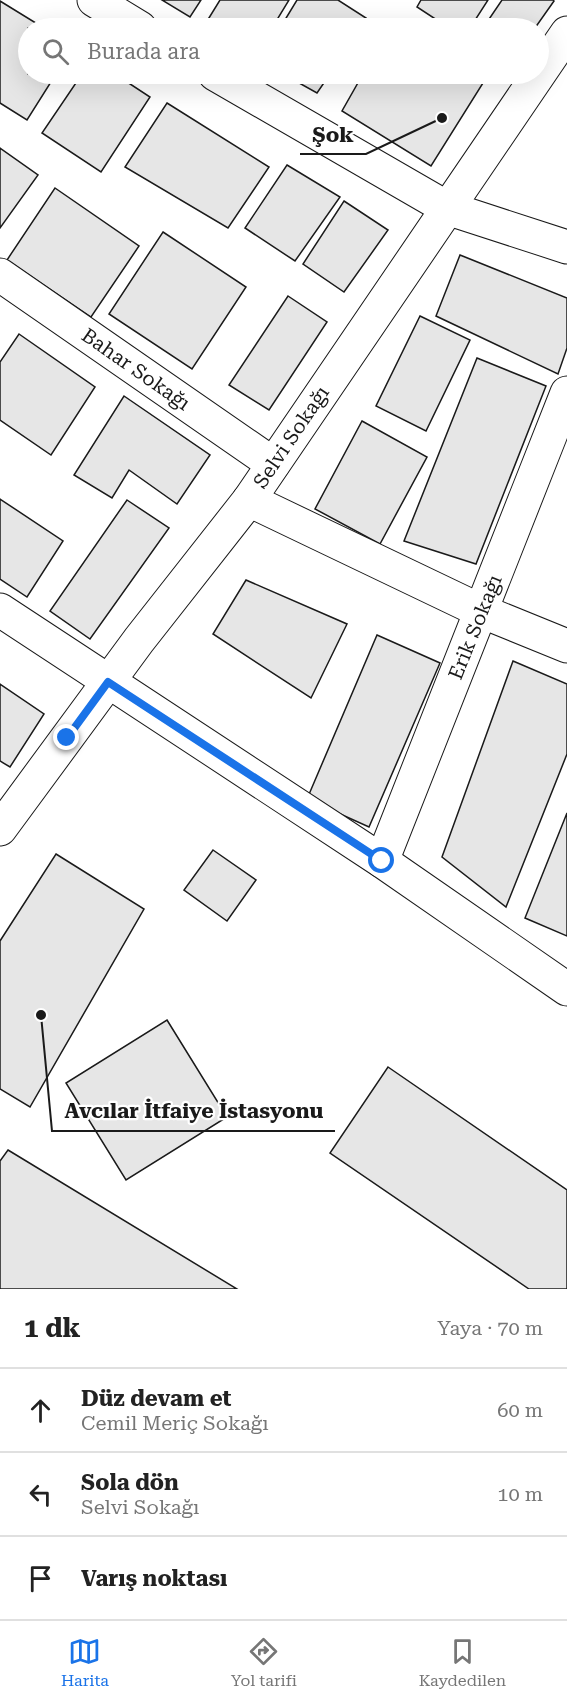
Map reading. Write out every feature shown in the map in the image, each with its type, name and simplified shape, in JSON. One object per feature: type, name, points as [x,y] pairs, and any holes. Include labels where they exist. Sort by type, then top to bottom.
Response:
[{"type":"street","points":[[94,0],[124,18]]},
{"type":"street","name":"Selvi Sokağı","points":[[549,59],[567,33]]},
{"type":"street","points":[[232,84],[447,208],[567,247]]},
{"type":"street","name":"Selvi Sokağı","points":[[0,829],[108,682],[249,500],[532,84]]},
{"type":"street","name":"Bahar Sokağı","points":[[0,275],[273,464]]},
{"type":"street","name":"Erik Sokağı","points":[[382,861],[567,393]]},
{"type":"street","points":[[249,500],[481,611],[567,646]]},
{"type":"street","points":[[0,610],[382,861],[567,989]]},
{"type":"building","points":[[162,0],[201,0],[190,17]]},
{"type":"building","points":[[220,0],[289,0],[278,18],[209,18]]},
{"type":"building","points":[[297,0],[338,0],[366,18],[286,18]]},
{"type":"building","points":[[421,0],[488,0],[476,18],[434,18],[417,7]]},
{"type":"building","points":[[502,0],[554,1],[542,18],[490,18]]},
{"type":"building","points":[[0,1],[28,18],[18,18],[18,84],[50,84],[27,120],[0,103]]},
{"type":"building","points":[[75,84],[130,84],[150,97],[101,172],[42,133]]},
{"type":"building","points":[[301,84],[323,84],[317,93]]},
{"type":"building","points":[[357,84],[482,84],[431,166],[342,111]]},
{"type":"building","points":[[167,103],[269,167],[228,228],[125,167]]},
{"type":"building","points":[[0,148],[38,175],[0,228]]},
{"type":"building","points":[[287,165],[340,197],[295,261],[245,228]]},
{"type":"building","points":[[55,188],[139,246],[91,317],[7,260]]},
{"type":"building","points":[[344,201],[388,230],[344,292],[303,264]]},
{"type":"building","points":[[163,232],[246,287],[192,369],[109,314]]},
{"type":"building","points":[[460,255],[567,298],[567,348],[558,374],[436,316]]},
{"type":"building","points":[[288,296],[327,322],[269,410],[229,385]]},
{"type":"building","points":[[420,316],[470,340],[426,431],[376,406]]},
{"type":"building","points":[[19,334],[95,387],[51,455],[0,420],[0,362]]},
{"type":"building","points":[[477,358],[546,386],[476,564],[404,541]]},
{"type":"building","points":[[124,396],[210,455],[177,504],[129,470],[112,498],[74,475]]},
{"type":"building","points":[[362,421],[427,457],[380,544],[315,509]]},
{"type":"building","points":[[0,499],[63,541],[27,597],[0,579]]},
{"type":"building","points":[[127,500],[169,528],[90,639],[50,611]]},
{"type":"building","points":[[246,580],[347,624],[311,698],[213,634]]},
{"type":"building","points":[[377,635],[440,663],[369,827],[307,799]]},
{"type":"building","points":[[513,661],[567,684],[567,754],[506,907],[442,857]]},
{"type":"building","points":[[0,684],[44,714],[10,767],[0,761]]},
{"type":"building","points":[[567,813],[567,936],[525,918]]},
{"type":"building","points":[[213,850],[256,880],[227,921],[184,890]]},
{"type":"building","points":[[56,854],[144,909],[30,1107],[0,1089],[0,941]]},
{"type":"building","points":[[167,1020],[227,1117],[126,1180],[66,1083]]},
{"type":"building","points":[[388,1067],[567,1190],[567,1289],[529,1289],[330,1153]]},
{"type":"building","points":[[8,1150],[237,1289],[0,1289],[0,1161]]},
{"type":"place","name":"Şok","points":[[442,118]]},
{"type":"place","name":"Avcılar İtfaiye İstasyonu","points":[[41,1015]]},
{"type":"route","points":[[67,738],[108,682],[382,861]]}]
